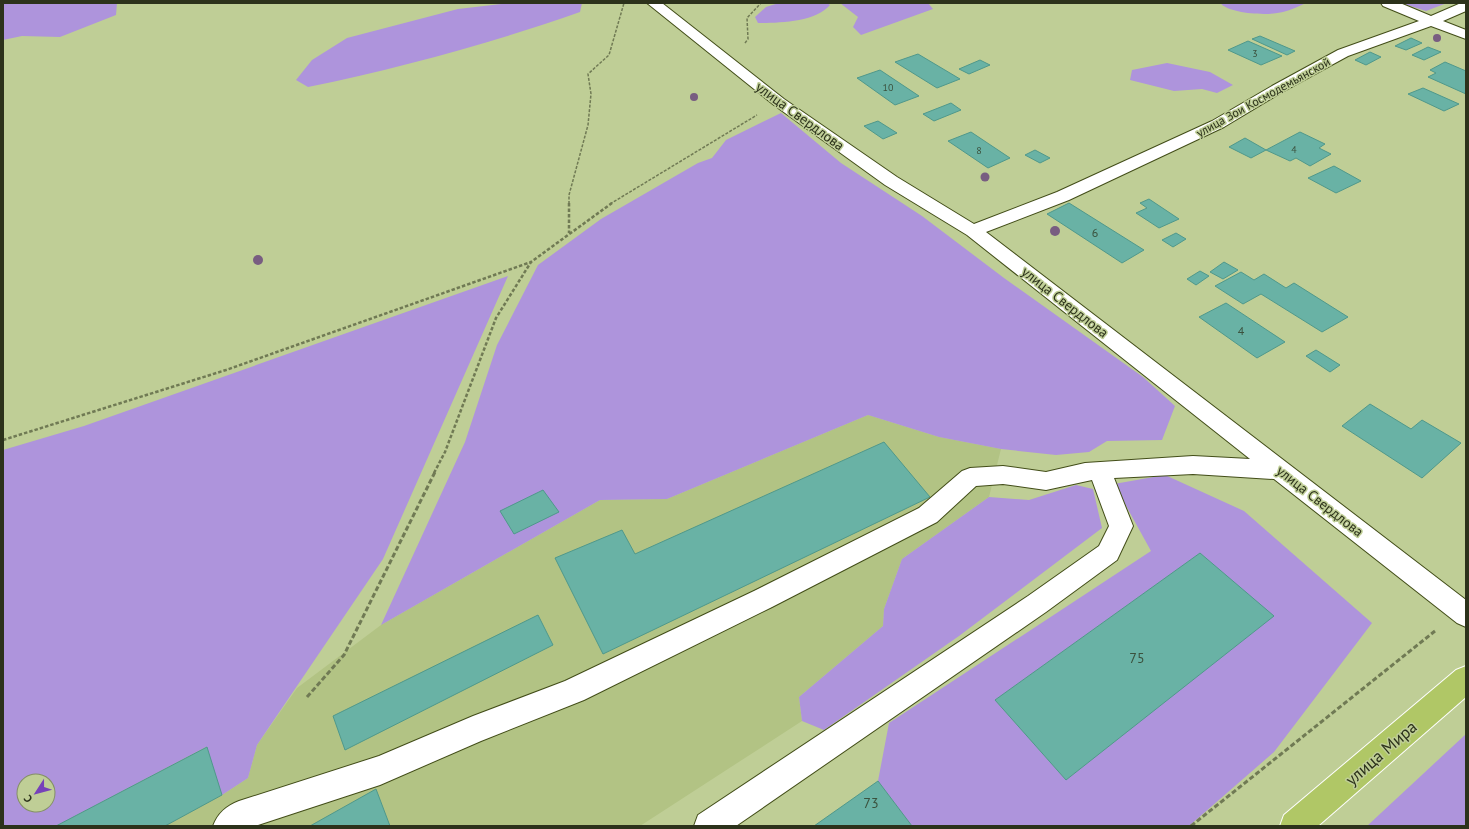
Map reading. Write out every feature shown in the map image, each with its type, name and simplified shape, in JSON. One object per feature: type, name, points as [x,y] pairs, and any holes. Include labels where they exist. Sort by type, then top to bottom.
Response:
[{"type":"highway","name":"улица Мира","points":[[1295,826],[1466,679]]},
{"type":"street","name":"улица Свердлова","points":[[654,3],[779,102],[891,181],[973,231],[1463,613]]},
{"type":"street","points":[[1388,3],[1466,35]]},
{"type":"street","name":"улица Зои Космодемьянской","points":[[973,231],[1063,196],[1218,124],[1277,88],[1343,53],[1466,6]]},
{"type":"street","points":[[228,826],[240,816],[380,770],[473,730],[574,691],[763,599],[928,515],[970,477],[1003,475],[1046,481],[1085,472],[1193,465],[1280,470]]},
{"type":"street","points":[[709,826],[1037,604],[1108,553],[1121,526],[1100,471]]},
{"type":"path","points":[[569,234],[569,195],[588,125],[591,94],[588,74],[609,55],[624,3]]},
{"type":"path","points":[[730,62],[748,39],[747,18],[761,3]]},
{"type":"path","points":[[3,440],[226,370],[531,262],[607,206],[779,102]]},
{"type":"path","points":[[307,697],[344,655],[444,452],[496,318],[531,262]]},
{"type":"path","points":[[1192,826],[1463,613]]},
{"type":"shaded area","points":[[3,3],[117,3],[116,15],[60,37],[22,36],[3,40]]},
{"type":"shaded area","points":[[511,3],[582,3],[580,12],[446,54],[377,72],[308,87],[296,80],[312,60],[347,38],[458,9]]},
{"type":"shaded area","points":[[779,3],[827,3],[830,5],[824,11],[807,18],[786,22],[758,23],[755,17],[766,7]]},
{"type":"shaded area","points":[[840,3],[928,3],[933,9],[861,35],[853,27],[858,17]]},
{"type":"shaded area","points":[[1220,3],[1306,3],[1286,11],[1259,14],[1232,10]]},
{"type":"shaded area","points":[[1401,3],[1447,3],[1426,11]]},
{"type":"shaded area","points":[[1167,63],[1210,72],[1233,85],[1217,93],[1202,89],[1174,91],[1130,80],[1132,70]]},
{"type":"shaded area","points":[[781,113],[841,163],[922,216],[1004,278],[1143,377],[1175,406],[1162,440],[1107,441],[1089,452],[1056,455],[1001,449],[939,437],[868,415],[667,499],[600,500],[381,625],[465,442],[497,345],[538,265],[601,219],[698,163],[712,158],[726,140]]},
{"type":"shaded area","points":[[508,276],[383,559],[257,745],[248,778],[222,795],[206,747],[56,826],[3,826],[3,450],[84,426]]},
{"type":"shaded area","points":[[868,415],[939,437],[1001,449],[989,497],[902,559],[884,609],[883,626],[799,697],[802,721],[640,826],[56,826],[207,747],[222,795],[248,778],[257,745],[297,688],[381,625],[600,500],[667,499]]},
{"type":"shaded area","points":[[1165,475],[1244,511],[1372,623],[1274,752],[1189,826],[912,826],[878,781],[889,723],[1151,551],[1114,484]],"holes":[[[1200,553],[1273,616],[1066,780],[995,700]]]},
{"type":"shaded area","points":[[1076,485],[1093,489],[1102,528],[959,636],[824,730],[802,721],[799,697],[883,626],[884,609],[902,559],[989,497],[1029,500]]},
{"type":"shaded area","points":[[1466,734],[1466,826],[1367,826]]},
{"type":"building","points":[[1260,36],[1295,51],[1287,55],[1252,39]]},
{"type":"building","points":[[1411,38],[1422,43],[1406,50],[1395,46]]},
{"type":"building","points":[[1248,41],[1282,56],[1261,65],[1228,50]]},
{"type":"building","points":[[1428,47],[1441,52],[1424,60],[1412,55]]},
{"type":"building","points":[[1370,52],[1381,57],[1366,65],[1355,60]]},
{"type":"building","points":[[918,54],[960,79],[937,88],[895,62]]},
{"type":"building","points":[[980,60],[990,65],[969,74],[959,69]]},
{"type":"building","points":[[1445,62],[1466,71],[1466,94],[1428,77],[1436,73],[1430,70]]},
{"type":"building","points":[[880,70],[919,96],[895,105],[857,78]]},
{"type":"building","points":[[1423,88],[1459,104],[1444,111],[1408,94]]},
{"type":"building","points":[[951,103],[961,110],[934,121],[923,114]]},
{"type":"building","points":[[878,121],[897,133],[883,139],[864,126]]},
{"type":"building","points":[[971,132],[1010,158],[988,168],[948,141]]},
{"type":"building","points":[[1300,132],[1325,144],[1319,148],[1331,154],[1310,166],[1296,158],[1290,161],[1266,150]]},
{"type":"building","points":[[1245,138],[1266,150],[1251,158],[1229,147]]},
{"type":"building","points":[[1035,150],[1050,158],[1040,163],[1025,155]]},
{"type":"building","points":[[1334,166],[1361,181],[1336,193],[1308,178]]},
{"type":"building","points":[[1149,199],[1179,219],[1159,228],[1136,213],[1147,208],[1140,203]]},
{"type":"building","points":[[1069,203],[1144,250],[1122,263],[1047,214]]},
{"type":"building","points":[[1176,233],[1186,239],[1173,247],[1162,240]]},
{"type":"building","points":[[1224,262],[1238,270],[1223,279],[1210,272]]},
{"type":"building","points":[[1200,271],[1209,276],[1196,285],[1187,279]]},
{"type":"building","points":[[1241,272],[1254,280],[1264,274],[1286,288],[1294,283],[1348,317],[1322,332],[1261,294],[1243,304],[1215,286]]},
{"type":"building","points":[[1226,303],[1285,342],[1257,358],[1199,317]]},
{"type":"building","points":[[1316,350],[1340,365],[1330,372],[1306,356]]},
{"type":"building","points":[[1370,404],[1411,429],[1422,420],[1461,443],[1422,478],[1342,426]]},
{"type":"building","points":[[884,442],[930,497],[603,654],[555,558],[622,530],[635,554]]},
{"type":"building","points":[[543,490],[559,512],[514,534],[500,511]]},
{"type":"building","points":[[1200,553],[1274,616],[1066,780],[995,700]]},
{"type":"building","points":[[538,615],[553,645],[345,750],[333,716]]},
{"type":"building","points":[[207,747],[222,795],[165,826],[56,826]]},
{"type":"building","points":[[878,781],[912,826],[814,826]]},
{"type":"building","points":[[376,789],[390,826],[310,826]]}]
